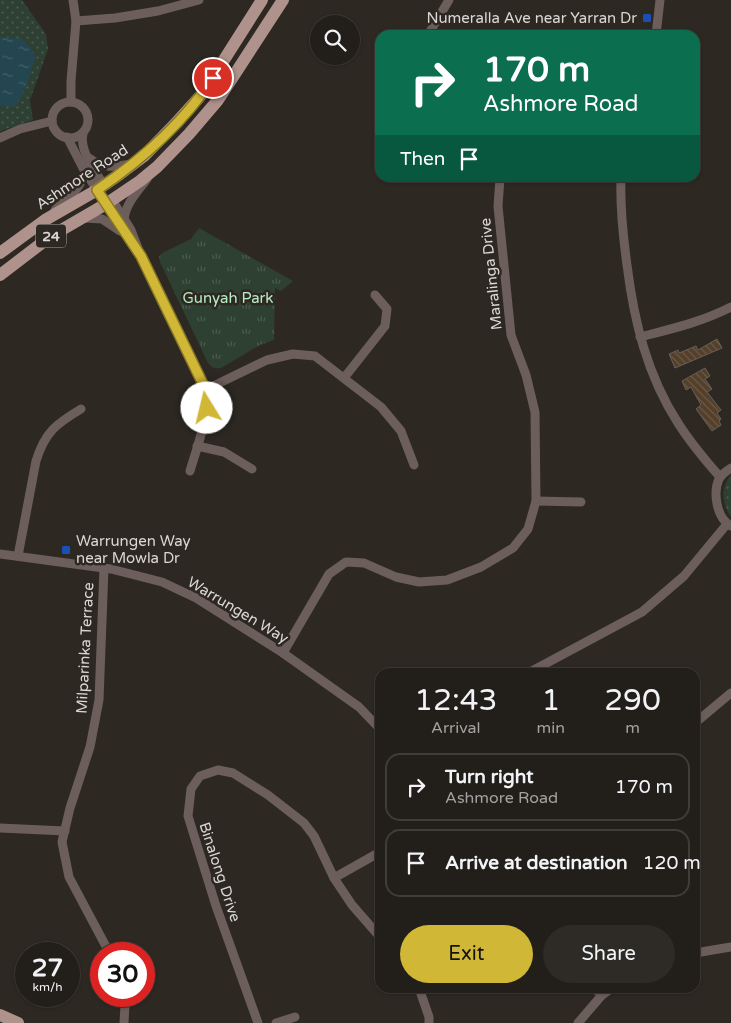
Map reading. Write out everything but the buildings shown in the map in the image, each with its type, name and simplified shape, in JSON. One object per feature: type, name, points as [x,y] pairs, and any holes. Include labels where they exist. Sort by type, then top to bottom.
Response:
[{"type":"main road","name":"Ashmore Road","points":[[0,253],[48,218],[100,188],[144,156],[203,92],[262,0]]},
{"type":"main road","name":"24","points":[[0,275],[51,236],[109,202],[157,167],[218,100],[283,0]]},
{"type":"main road","points":[[100,188],[109,202]]},
{"type":"main road","points":[[0,1014],[18,1023]]},
{"type":"street","points":[[71,102],[76,21],[73,0]]},
{"type":"street","points":[[76,21],[115,18],[158,11],[199,0]]},
{"type":"street","points":[[431,30],[449,0]]},
{"type":"street","points":[[657,30],[660,0]]},
{"type":"street","points":[[71,102],[80,105],[87,112],[88,122],[82,140],[100,188],[85,171],[66,138],[54,128],[53,114],[57,107],[64,103],[71,102]]},
{"type":"street","points":[[0,138],[52,121]]},
{"type":"street","points":[[66,138],[74,138],[83,133]]},
{"type":"street","points":[[87,156],[107,167],[134,163]]},
{"type":"street","points":[[124,219],[129,203],[157,167]]},
{"type":"street","points":[[48,218],[79,186],[85,171]]},
{"type":"street","name":"Maralinga Drive","points":[[283,653],[329,574],[346,562],[364,563],[396,577],[419,582],[447,580],[482,567],[513,548],[528,529],[536,501],[535,412],[526,375],[511,335],[498,206],[500,182]]},
{"type":"street","points":[[621,182],[620,195],[630,292],[640,337],[656,383],[670,411],[696,448],[720,477]]},
{"type":"street","points":[[109,202],[124,219],[134,236],[141,256],[206,390],[207,408],[190,471]]},
{"type":"street","points":[[109,202],[141,256]]},
{"type":"street","points":[[81,218],[102,218],[115,226],[131,241]]},
{"type":"street","points":[[344,378],[385,326],[387,309],[375,295]]},
{"type":"street","points":[[640,337],[693,323],[714,316],[731,307]]},
{"type":"street","points":[[206,390],[267,360],[293,354],[314,356],[381,407],[401,431],[414,465]]},
{"type":"street","points":[[18,556],[36,461],[41,446],[47,435],[56,426],[81,410]]},
{"type":"street","points":[[197,446],[224,452],[252,469]]},
{"type":"street","points":[[537,668],[642,612],[684,576],[729,525],[718,506],[716,486],[720,477],[731,468]]},
{"type":"street","points":[[536,501],[581,502]]},
{"type":"street","name":"Warrungen Way","points":[[0,554],[104,568],[162,582],[196,598],[283,653],[359,707],[375,723]]},
{"type":"street","name":"Milparinka Terrace","points":[[104,568],[99,700],[90,747],[70,808],[62,842],[69,876],[104,942]]},
{"type":"street","points":[[700,719],[731,693]]},
{"type":"street","name":"Binalong Drive","points":[[258,1023],[216,906],[188,816],[191,789],[200,776],[218,770],[233,772],[268,795],[304,824],[314,836],[334,878],[352,906],[375,931]]},
{"type":"street","points":[[0,828],[65,830]]},
{"type":"street","points":[[334,878],[375,855]]},
{"type":"street","points":[[700,952],[731,948]]},
{"type":"street","points":[[421,993],[429,1016],[429,1023]]},
{"type":"street","points":[[578,1023],[605,993]]},
{"type":"street","points":[[124,1023],[125,1007]]},
{"type":"street","points":[[276,1023],[295,1017]]},
{"type":"green space","points":[[0,0],[22,0],[46,34],[48,49],[30,100],[33,120],[0,132]]},
{"type":"green space","name":"Gunyah Park","points":[[199,228],[293,281],[281,291],[275,288],[274,340],[260,345],[221,368],[214,368],[208,363],[159,257],[162,253],[191,239]]},
{"type":"green space","points":[[731,475],[731,517],[724,501],[724,491],[727,480]]},
{"type":"water","points":[[0,37],[22,39],[32,50],[35,58],[21,98],[14,107],[0,105]]},
{"type":"place","name":"Numeralla Ave near Yarran Dr","points":[[647,18]]},
{"type":"place","name":"Warrungen Way near Mowla Dr","points":[[66,550]]},
{"type":"route","points":[[207,408],[207,394],[202,382],[141,256],[97,190],[144,156],[175,124],[213,78]]}]
